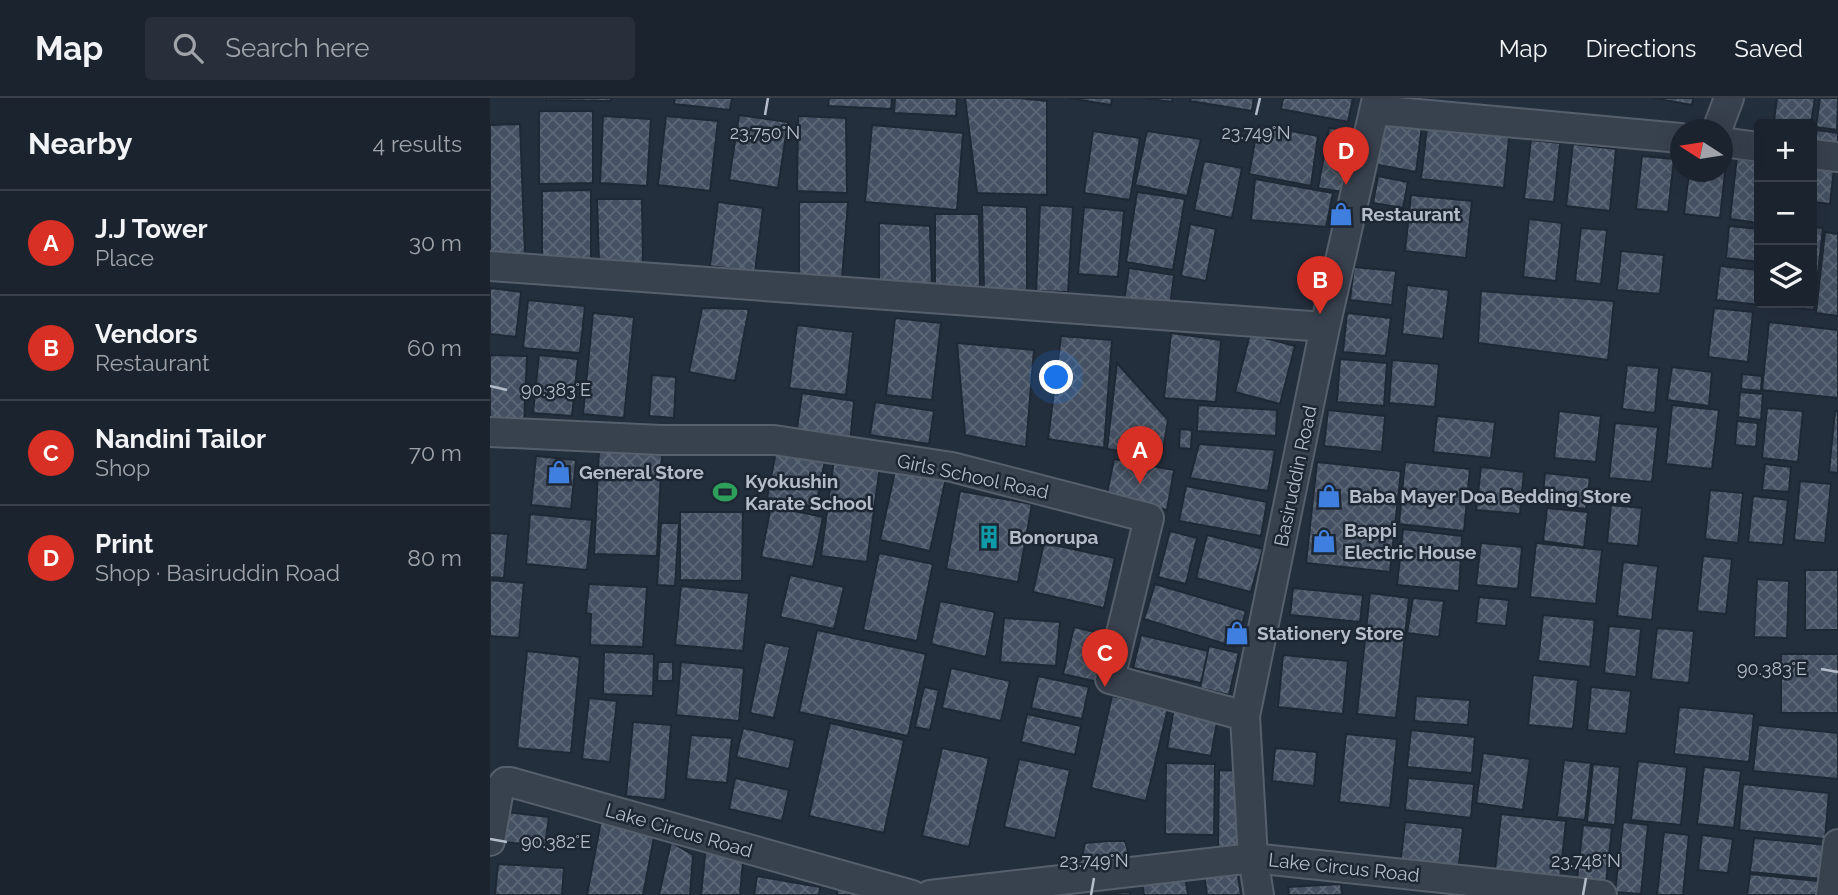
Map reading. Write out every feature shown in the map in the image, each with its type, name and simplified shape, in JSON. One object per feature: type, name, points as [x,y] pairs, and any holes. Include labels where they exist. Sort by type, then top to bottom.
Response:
[{"type":"street","points":[[1721,119],[1729,98]]},
{"type":"street","points":[[1376,104],[1670,137]]},
{"type":"street","name":"Basiruddin Road","points":[[1253,858],[1245,716],[1325,327],[1376,104]]},
{"type":"street","points":[[1733,143],[1754,146]]},
{"type":"street","points":[[1817,155],[1838,157]]},
{"type":"street","points":[[490,267],[1325,327]]},
{"type":"street","name":"Girls School Road","points":[[490,432],[661,440],[774,440],[952,467],[1149,518],[1110,679],[1245,716]]},
{"type":"street","name":"Lake Circus Road","points":[[490,841],[499,789],[505,782],[510,782],[912,895]]},
{"type":"street","points":[[1831,895],[1838,844]]},
{"type":"street","name":"Lake Circus Road","points":[[1253,858],[1259,895]]},
{"type":"street","name":"Lake Circus Road","points":[[930,895],[1253,858],[1483,888],[1602,895]]},
{"type":"building","points":[[611,98],[611,101],[546,100]]},
{"type":"building","points":[[675,98],[732,98],[730,110],[674,104]]},
{"type":"building","points":[[829,98],[892,98],[891,109],[828,106]]},
{"type":"building","points":[[895,98],[957,98],[956,116],[894,113]]},
{"type":"building","points":[[965,98],[1047,101],[1047,195],[977,193]]},
{"type":"building","points":[[1068,98],[1112,98],[1111,105]]},
{"type":"building","points":[[1144,98],[1173,98],[1172,102]]},
{"type":"building","points":[[1191,98],[1254,98],[1252,111],[1190,101]]},
{"type":"building","points":[[1283,98],[1353,98],[1348,122],[1281,109]]},
{"type":"building","points":[[1653,98],[1693,98],[1692,105]]},
{"type":"building","points":[[1777,98],[1815,98],[1812,119],[1774,119]]},
{"type":"building","points":[[1820,98],[1838,98],[1837,130],[1817,127]]},
{"type":"building","points":[[539,111],[593,111],[593,183],[539,184]]},
{"type":"building","points":[[739,115],[788,122],[778,188],[729,180]]},
{"type":"building","points":[[603,116],[651,119],[647,186],[600,183]]},
{"type":"building","points":[[666,116],[718,121],[710,191],[658,185]]},
{"type":"building","points":[[798,116],[846,118],[847,193],[797,191]]},
{"type":"building","points":[[1428,119],[1510,128],[1504,188],[1421,179]]},
{"type":"building","points":[[1381,121],[1422,126],[1416,172],[1373,164]]},
{"type":"building","points":[[520,124],[525,254],[490,256],[490,125]]},
{"type":"building","points":[[872,125],[963,133],[957,210],[865,202]]},
{"type":"building","points":[[1258,125],[1318,136],[1311,186],[1249,174]]},
{"type":"building","points":[[1329,128],[1362,132],[1349,193],[1318,188]]},
{"type":"building","points":[[1817,130],[1838,133],[1838,151],[1817,146]]},
{"type":"building","points":[[1093,131],[1140,138],[1130,200],[1084,193]]},
{"type":"building","points":[[1147,131],[1201,139],[1187,196],[1135,185]]},
{"type":"building","points":[[1531,140],[1560,143],[1554,202],[1524,199]]},
{"type":"building","points":[[1573,144],[1616,149],[1610,211],[1566,206]]},
{"type":"building","points":[[1642,156],[1670,159],[1671,182],[1668,212],[1636,209]]},
{"type":"building","points":[[1737,156],[1754,158],[1754,222],[1730,219]]},
{"type":"building","points":[[1204,161],[1242,168],[1232,218],[1194,210]]},
{"type":"building","points":[[1817,166],[1834,168],[1830,204],[1817,203]]},
{"type":"building","points":[[1378,176],[1408,182],[1403,208],[1373,203]]},
{"type":"building","points":[[1255,179],[1333,193],[1326,227],[1251,220]]},
{"type":"building","points":[[1688,182],[1724,182],[1720,218],[1684,214]]},
{"type":"building","points":[[591,190],[591,265],[542,265],[542,191]]},
{"type":"building","points":[[1137,192],[1185,199],[1173,270],[1126,262]]},
{"type":"building","points":[[1411,195],[1472,201],[1466,258],[1405,251]]},
{"type":"building","points":[[597,199],[642,199],[643,265],[599,263]]},
{"type":"building","points":[[718,202],[763,208],[755,272],[710,266]]},
{"type":"building","points":[[799,202],[848,202],[841,291],[799,289]]},
{"type":"building","points":[[982,205],[1027,207],[1027,290],[984,291]]},
{"type":"building","points":[[1040,205],[1073,207],[1068,292],[1036,291]]},
{"type":"building","points":[[1084,207],[1124,211],[1118,277],[1078,274]]},
{"type":"building","points":[[935,214],[979,214],[980,291],[935,290]]},
{"type":"building","points":[[1529,219],[1562,223],[1556,281],[1523,277]]},
{"type":"building","points":[[879,223],[930,226],[932,283],[879,284]]},
{"type":"building","points":[[1190,224],[1216,229],[1206,281],[1181,276]]},
{"type":"building","points":[[1729,226],[1754,228],[1754,261],[1726,258]]},
{"type":"building","points":[[1817,227],[1823,228],[1817,283]]},
{"type":"building","points":[[1581,228],[1607,230],[1601,284],[1575,281]]},
{"type":"building","points":[[1825,232],[1838,234],[1838,316],[1816,313]]},
{"type":"building","points":[[1621,251],[1664,255],[1660,294],[1617,290]]},
{"type":"building","points":[[1720,266],[1754,269],[1754,304],[1716,300]]},
{"type":"building","points":[[1354,267],[1396,271],[1392,305],[1350,300]]},
{"type":"building","points":[[1129,268],[1174,275],[1170,307],[1124,300]]},
{"type":"building","points":[[1407,285],[1449,290],[1443,339],[1402,334]]},
{"type":"building","points":[[490,288],[521,292],[516,337],[490,334]]},
{"type":"building","points":[[1481,291],[1614,301],[1608,360],[1478,343]]},
{"type":"building","points":[[528,300],[585,306],[580,353],[523,348]]},
{"type":"building","points":[[702,308],[749,309],[735,381],[689,372]]},
{"type":"building","points":[[1714,308],[1753,312],[1748,362],[1708,357]]},
{"type":"building","points":[[593,313],[634,317],[624,418],[583,414]]},
{"type":"building","points":[[1347,313],[1391,318],[1386,356],[1343,352]]},
{"type":"building","points":[[895,318],[941,323],[932,400],[886,395]]},
{"type":"building","points":[[1769,322],[1838,330],[1838,398],[1762,390]]},
{"type":"building","points":[[797,325],[853,332],[846,395],[789,388]]},
{"type":"building","points":[[1171,333],[1221,340],[1216,402],[1164,398]]},
{"type":"building","points":[[1250,334],[1295,346],[1280,404],[1235,392]]},
{"type":"building","points":[[1061,336],[1112,340],[1104,448],[1048,439]]},
{"type":"building","points":[[957,343],[1034,350],[1026,447],[965,435]]},
{"type":"building","points":[[490,355],[527,356],[524,425],[490,423]]},
{"type":"building","points":[[539,355],[578,359],[572,416],[533,413]]},
{"type":"building","points":[[1340,359],[1387,363],[1384,406],[1337,402]]},
{"type":"building","points":[[1392,360],[1439,364],[1435,407],[1389,403]]},
{"type":"building","points":[[1117,363],[1168,420],[1162,457],[1107,449]]},
{"type":"building","points":[[1627,365],[1659,368],[1655,413],[1622,409]]},
{"type":"building","points":[[1672,367],[1712,372],[1709,406],[1667,400]]},
{"type":"building","points":[[1742,374],[1762,376],[1761,391],[1741,389]]},
{"type":"building","points":[[652,375],[676,377],[674,418],[649,416]]},
{"type":"building","points":[[1740,392],[1763,394],[1761,420],[1738,417]]},
{"type":"building","points":[[802,393],[854,401],[850,444],[795,442]]},
{"type":"building","points":[[875,402],[934,411],[929,444],[870,435]]},
{"type":"building","points":[[1198,405],[1277,410],[1276,436],[1197,431]]},
{"type":"building","points":[[1672,405],[1719,410],[1712,469],[1666,464]]},
{"type":"building","points":[[1767,408],[1803,411],[1798,462],[1762,458]]},
{"type":"building","points":[[1328,410],[1385,416],[1382,452],[1324,446]]},
{"type":"building","points":[[1559,411],[1601,416],[1596,462],[1554,458]]},
{"type":"building","points":[[1835,411],[1838,411],[1838,473],[1829,472]]},
{"type":"building","points":[[1437,416],[1495,422],[1491,458],[1433,452]]},
{"type":"building","points":[[1737,421],[1758,423],[1756,447],[1735,445]]},
{"type":"building","points":[[1615,423],[1658,427],[1652,482],[1609,478]]},
{"type":"building","points":[[1180,429],[1192,430],[1191,449],[1179,448]]},
{"type":"building","points":[[1199,444],[1275,450],[1268,491],[1190,478]]},
{"type":"building","points":[[777,446],[826,455],[816,507],[767,498]]},
{"type":"building","points":[[599,450],[662,453],[657,556],[594,554]]},
{"type":"building","points":[[536,456],[576,460],[571,509],[531,505]]},
{"type":"building","points":[[834,459],[880,466],[867,562],[821,556]]},
{"type":"building","points":[[1114,459],[1174,470],[1167,510],[1106,498]]},
{"type":"building","points":[[897,462],[947,473],[930,551],[880,540]]},
{"type":"building","points":[[1317,462],[1401,471],[1390,572],[1306,563]]},
{"type":"building","points":[[1405,462],[1470,469],[1464,531],[1399,524]]},
{"type":"building","points":[[1765,464],[1791,467],[1789,492],[1762,490]]},
{"type":"building","points":[[1481,467],[1524,472],[1520,514],[1476,510]]},
{"type":"building","points":[[1545,473],[1590,478],[1586,509],[1542,504]]},
{"type":"building","points":[[1800,481],[1831,484],[1825,543],[1794,540]]},
{"type":"building","points":[[1186,486],[1267,502],[1261,536],[1179,521]]},
{"type":"building","points":[[1710,490],[1743,493],[1738,543],[1705,539]]},
{"type":"building","name":"Bonorupa","points":[[960,491],[1032,504],[1018,582],[946,569]]},
{"type":"building","points":[[1753,496],[1788,500],[1783,545],[1748,542]]},
{"type":"building","points":[[1611,505],[1642,508],[1638,546],[1607,543]]},
{"type":"building","points":[[771,506],[823,517],[813,567],[761,557]]},
{"type":"building","points":[[1547,508],[1588,512],[1584,547],[1543,541]]},
{"type":"building","points":[[680,512],[743,512],[742,581],[680,580]]},
{"type":"building","points":[[530,514],[592,520],[587,570],[526,564]]},
{"type":"building","points":[[661,523],[679,523],[675,586],[657,585]]},
{"type":"building","points":[[1403,529],[1462,536],[1459,591],[1397,585]]},
{"type":"building","points":[[1170,531],[1197,538],[1186,584],[1158,577]]},
{"type":"building","points":[[490,533],[508,534],[504,578],[490,577]]},
{"type":"building","points":[[1207,535],[1263,549],[1251,592],[1196,578]]},
{"type":"building","points":[[1044,543],[1115,558],[1104,608],[1033,592]]},
{"type":"building","points":[[1481,543],[1522,547],[1518,589],[1476,585]]},
{"type":"building","points":[[1536,543],[1602,550],[1596,604],[1530,597]]},
{"type":"building","points":[[879,553],[933,564],[917,641],[863,630]]},
{"type":"building","points":[[1703,556],[1732,559],[1726,614],[1697,611]]},
{"type":"building","points":[[1623,562],[1658,566],[1652,620],[1617,616]]},
{"type":"building","points":[[1805,570],[1838,570],[1838,630],[1805,630]]},
{"type":"building","points":[[790,575],[844,587],[834,629],[780,617]]},
{"type":"building","points":[[1757,579],[1789,581],[1787,638],[1754,637]]},
{"type":"building","points":[[490,580],[524,583],[519,638],[490,636]]},
{"type":"building","points":[[589,584],[647,587],[643,647],[590,645],[591,614],[586,613]]},
{"type":"building","points":[[1155,584],[1246,611],[1235,647],[1144,619]]},
{"type":"building","points":[[681,586],[749,593],[743,651],[675,645]]},
{"type":"building","points":[[1293,588],[1363,595],[1360,622],[1290,615]]},
{"type":"building","points":[[1370,593],[1409,598],[1396,718],[1357,714]]},
{"type":"building","points":[[1479,597],[1509,600],[1506,626],[1476,623]]},
{"type":"building","points":[[1413,598],[1444,601],[1439,637],[1407,633]]},
{"type":"building","points":[[940,601],[995,612],[986,657],[931,644]]},
{"type":"building","points":[[1543,615],[1595,620],[1590,667],[1538,661]]},
{"type":"building","points":[[1004,618],[1060,622],[1056,666],[1000,662]]},
{"type":"building","points":[[1609,626],[1641,629],[1636,677],[1604,673]]},
{"type":"building","points":[[1074,627],[1108,635],[1098,682],[1063,674]]},
{"type":"building","points":[[1657,628],[1694,631],[1689,683],[1651,679]]},
{"type":"building","points":[[817,630],[926,654],[908,736],[799,712]]},
{"type":"building","points":[[1141,635],[1208,651],[1201,683],[1133,668]]},
{"type":"building","points":[[765,642],[790,647],[774,718],[750,713]]},
{"type":"building","points":[[1209,646],[1239,653],[1229,695],[1200,688]]},
{"type":"building","points":[[527,651],[580,657],[571,753],[517,748]]},
{"type":"building","points":[[604,652],[654,654],[653,696],[603,694]]},
{"type":"building","points":[[1781,654],[1838,654],[1838,713],[1781,713]]},
{"type":"building","points":[[1283,655],[1348,661],[1343,714],[1278,707]]},
{"type":"building","points":[[658,662],[673,662],[673,681],[657,681]]},
{"type":"building","points":[[681,662],[744,668],[739,721],[676,715]]},
{"type":"building","points":[[951,668],[1010,681],[1001,721],[942,708]]},
{"type":"building","points":[[1533,675],[1578,680],[1573,729],[1528,725]]},
{"type":"building","points":[[1038,676],[1089,687],[1082,719],[1031,708]]},
{"type":"building","points":[[924,687],[939,690],[930,730],[915,727]]},
{"type":"building","points":[[1591,687],[1631,691],[1626,734],[1587,730]]},
{"type":"building","points":[[1112,696],[1168,708],[1146,801],[1091,788]]},
{"type":"building","points":[[1416,696],[1470,700],[1468,725],[1414,721]]},
{"type":"building","points":[[589,698],[617,701],[610,762],[582,759]]},
{"type":"building","points":[[1679,707],[1754,714],[1749,762],[1674,754]]},
{"type":"building","points":[[1174,708],[1218,716],[1211,756],[1167,748]]},
{"type":"building","points":[[1027,714],[1081,726],[1075,755],[1021,742]]},
{"type":"building","points":[[633,722],[671,725],[665,800],[626,796]]},
{"type":"building","points":[[830,723],[904,740],[884,833],[809,816]]},
{"type":"building","points":[[1758,725],[1838,733],[1838,779],[1753,771]]},
{"type":"building","points":[[743,728],[795,740],[789,769],[736,757]]},
{"type":"building","points":[[1411,730],[1475,737],[1472,773],[1407,767]]},
{"type":"building","points":[[1346,734],[1397,739],[1390,808],[1339,802]]},
{"type":"building","points":[[691,735],[732,738],[727,783],[686,779]]},
{"type":"building","points":[[942,748],[989,758],[969,847],[922,836]]},
{"type":"building","points":[[1275,748],[1317,752],[1314,786],[1272,781]]},
{"type":"building","points":[[1483,753],[1530,759],[1523,810],[1476,803]]},
{"type":"building","points":[[1019,759],[1070,770],[1055,838],[1004,827]]},
{"type":"building","points":[[1564,760],[1591,763],[1585,820],[1557,817]]},
{"type":"building","points":[[1638,761],[1687,767],[1681,825],[1631,820]]},
{"type":"building","points":[[1166,763],[1215,764],[1214,835],[1165,834]]},
{"type":"building","points":[[1593,764],[1620,767],[1615,825],[1587,822]]},
{"type":"building","points":[[1704,767],[1741,771],[1734,828],[1697,824]]},
{"type":"building","points":[[1219,770],[1244,771],[1245,850],[1218,850]]},
{"type":"building","points":[[735,778],[789,790],[782,821],[729,809]]},
{"type":"building","points":[[1408,778],[1474,784],[1471,818],[1405,810]]},
{"type":"building","points":[[1743,784],[1829,793],[1825,839],[1739,830]]},
{"type":"building","points":[[505,812],[549,817],[545,846],[502,842]]},
{"type":"building","points":[[1501,814],[1566,821],[1559,888],[1494,881]]},
{"type":"building","points":[[601,821],[655,832],[643,895],[587,895]]},
{"type":"building","points":[[1405,822],[1463,828],[1458,873],[1400,867]]},
{"type":"building","points":[[1623,822],[1648,825],[1641,894],[1615,892]]},
{"type":"building","points":[[1583,825],[1612,828],[1605,892],[1576,889]]},
{"type":"building","points":[[1664,832],[1689,835],[1683,895],[1657,895]]},
{"type":"building","points":[[1702,835],[1733,839],[1728,873],[1698,870]]},
{"type":"building","points":[[1754,838],[1827,845],[1823,879],[1750,872]]},
{"type":"building","points":[[1125,841],[1132,865],[1079,870],[1085,843]]},
{"type":"building","points":[[671,842],[693,855],[690,895],[659,895]]},
{"type":"building","points":[[706,846],[744,850],[740,895],[701,895]]},
{"type":"building","points":[[498,864],[564,868],[562,895],[495,895]]},
{"type":"building","points":[[1184,869],[1188,895],[1144,895],[1141,876]]},
{"type":"building","points":[[1237,869],[1241,895],[1207,895],[1204,874]]},
{"type":"building","points":[[1750,874],[1828,882],[1827,895],[1747,895]]},
{"type":"building","points":[[757,876],[820,887],[819,895],[754,895]]},
{"type":"building","points":[[1341,884],[1342,895],[1289,895],[1288,887]]},
{"type":"building","points":[[838,885],[873,895],[837,895]]},
{"type":"building","points":[[1130,892],[1130,895],[1089,895]]},
{"type":"place","name":"Print","points":[[1346,185]]},
{"type":"place","name":"Restaurant","points":[[1341,214]]},
{"type":"place","name":"Vendors","points":[[1320,314]]},
{"type":"place","name":"General Store","points":[[559,472]]},
{"type":"place","name":"J.J Tower","points":[[1140,484]]},
{"type":"place","name":"Kyokushin Karate School","points":[[725,492]]},
{"type":"place","name":"Baba Mayer Doa Bedding Store","points":[[1329,496]]},
{"type":"place","name":"Bonorupa","points":[[989,537]]},
{"type":"place","name":"Bappi Electric House","points":[[1324,541]]},
{"type":"place","name":"Stationery Store","points":[[1237,633]]},
{"type":"place","name":"Nandini Tailor","points":[[1105,687]]}]
